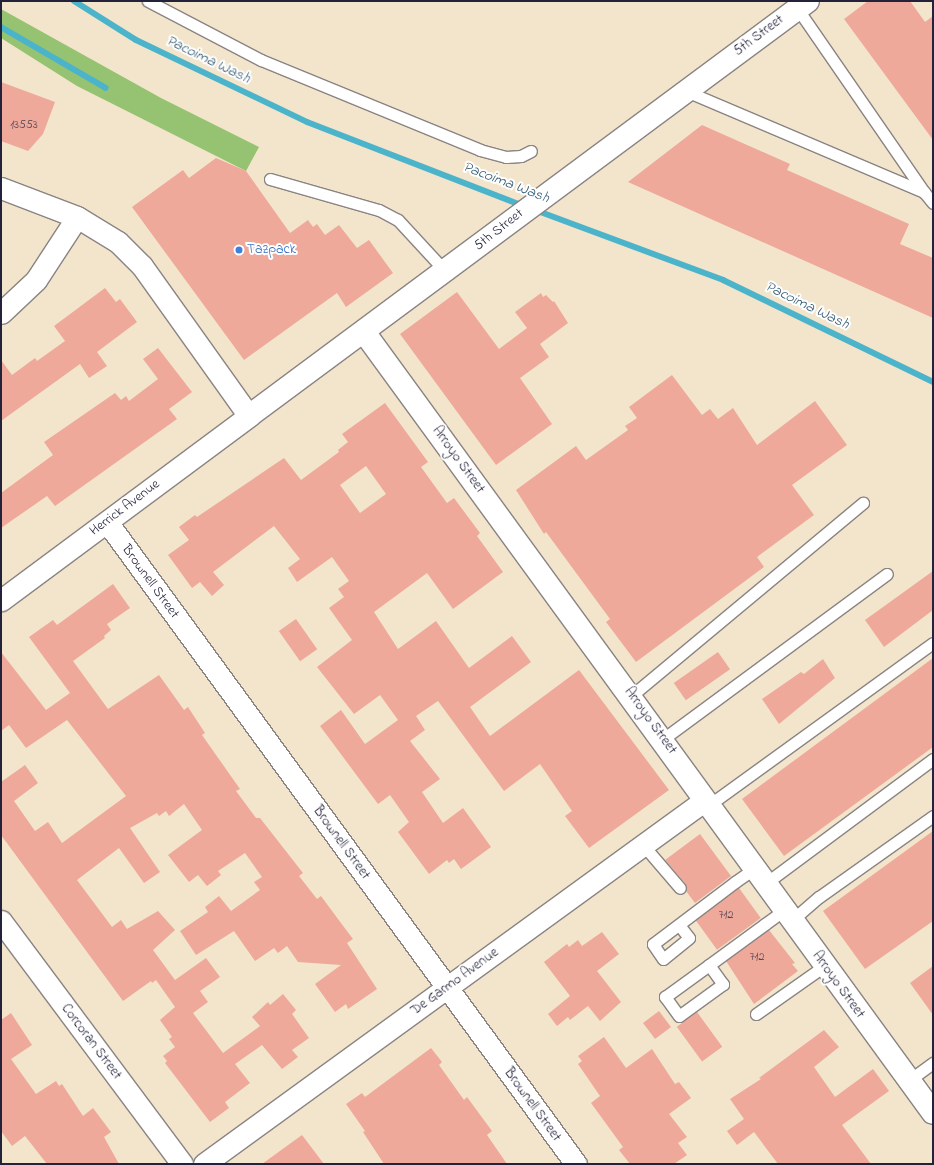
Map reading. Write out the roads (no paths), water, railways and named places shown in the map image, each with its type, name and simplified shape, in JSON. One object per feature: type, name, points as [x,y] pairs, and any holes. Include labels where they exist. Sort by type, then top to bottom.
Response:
[{"type":"street","name":"5th Street","points":[[249,416],[364,332],[497,230],[802,5]]},
{"type":"street","points":[[1,188],[77,217],[118,242],[142,266],[249,416]]},
{"type":"street","points":[[1,313],[36,280],[77,217]]},
{"type":"street","name":"Arroyo Street","points":[[364,332],[663,739],[787,915],[933,1113]]},
{"type":"street","name":"Herrick Avenue","points":[[1,600],[249,416]]},
{"type":"street","name":"Brownell Street","points":[[107,522],[576,1164]]},
{"type":"street","name":"De Garmo Avenue","points":[[204,1164],[446,987],[707,802]]},
{"type":"street","name":"Corcoran Street","points":[[1,921],[182,1164]]},
{"type":"lane","points":[[148,1],[261,60],[480,150],[506,157],[521,156],[531,151]]},
{"type":"lane","points":[[802,5],[924,192],[933,203]]},
{"type":"lane","points":[[686,91],[924,192]]},
{"type":"lane","points":[[270,179],[379,210],[398,220],[445,271]]},
{"type":"lane","points":[[631,696],[863,502]]},
{"type":"lane","points":[[663,739],[887,574]]},
{"type":"lane","points":[[707,802],[933,643]]},
{"type":"lane","points":[[679,925],[760,876],[933,759]]},
{"type":"lane","points":[[709,964],[723,984],[679,1016],[665,997],[709,964],[787,915],[819,897],[933,816]]},
{"type":"lane","points":[[644,846],[680,888]]},
{"type":"lane","points":[[756,1014],[824,966]]},
{"type":"lane","points":[[908,1081],[933,1063]]},
{"type":"waterway","name":"Pacoima Wash","points":[[74,1],[136,40],[307,122],[524,206]]},
{"type":"waterway","points":[[1,27],[106,88]]},
{"type":"waterway","name":"Pacoima Wash","points":[[535,210],[723,280],[933,382]]},
{"type":"place","name":"Tazpack","points":[[239,250]]}]
